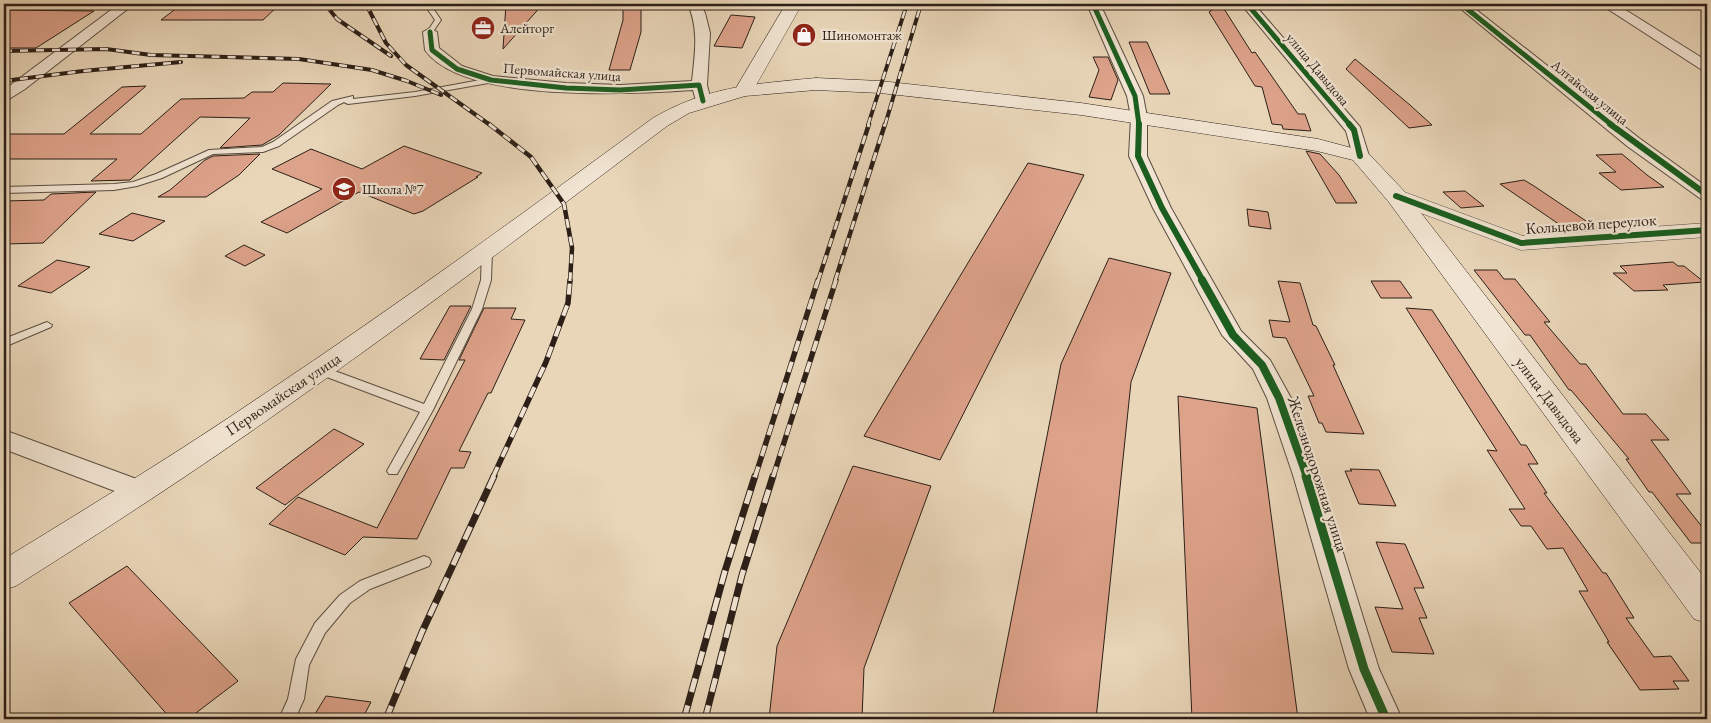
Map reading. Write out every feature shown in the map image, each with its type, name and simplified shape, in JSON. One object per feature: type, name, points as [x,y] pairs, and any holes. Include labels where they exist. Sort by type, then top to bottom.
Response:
[{"type":"main road","points":[[744,90],[794,4]]},
{"type":"main road","name":"Первомайская улица","points":[[4,576],[140,491],[320,370],[660,122],[682,110],[701,93],[816,84],[880,87],[1139,117],[1318,145],[1360,156]]},
{"type":"main road","name":"улица Давыдова","points":[[1360,156],[1396,196],[1707,608]]},
{"type":"main road","name":"Кольцевой переулок","points":[[1396,196],[1521,243],[1707,230]]},
{"type":"street","points":[[4,96],[127,4]]},
{"type":"street","points":[[694,4],[701,21],[701,93]]},
{"type":"street","name":"Железнодорожная улица","points":[[1093,4],[1135,96],[1139,117],[1138,156],[1162,208],[1233,335],[1262,365],[1279,398],[1306,475],[1364,669],[1386,719]]},
{"type":"street","name":"улица Давыдова","points":[[1247,4],[1354,130],[1360,156]]},
{"type":"street","name":"Алтайская улица","points":[[1461,4],[1633,142],[1707,195]]},
{"type":"street","points":[[1607,4],[1707,67]]},
{"type":"street","name":"Первомайская улица","points":[[430,32],[432,50],[457,69],[491,80],[566,88],[701,93]]},
{"type":"street","points":[[4,439],[140,491]]},
{"type":"lane","points":[[427,4],[438,20],[430,32]]},
{"type":"lane","points":[[4,190],[114,187],[134,184],[159,176],[212,152],[263,149],[276,144],[335,103],[350,98],[348,102],[415,94],[491,80]]},
{"type":"lane","points":[[393,471],[428,410],[477,309],[486,280],[487,250]]},
{"type":"lane","points":[[4,343],[47,325]]},
{"type":"lane","points":[[320,370],[428,410]]},
{"type":"lane","points":[[287,719],[296,698],[301,664],[320,628],[345,599],[365,585],[424,562]]},
{"type":"building","points":[[182,4],[280,4],[263,20],[161,20]]},
{"type":"building","points":[[506,4],[543,4],[503,49]]},
{"type":"building","points":[[623,4],[641,4],[641,32],[630,70],[609,70],[623,20]]},
{"type":"building","points":[[1221,4],[1252,53],[1255,52],[1298,114],[1305,114],[1311,131],[1283,129],[1282,125],[1272,124],[1262,87],[1255,86],[1209,12]]},
{"type":"building","points":[[4,10],[94,11],[36,48],[4,48]]},
{"type":"building","points":[[731,15],[755,17],[742,48],[714,46]]},
{"type":"building","points":[[1129,42],[1147,42],[1170,94],[1150,94]]},
{"type":"building","points":[[1093,57],[1108,57],[1118,80],[1111,100],[1089,97],[1099,70]]},
{"type":"building","points":[[1355,59],[1432,125],[1409,128],[1346,69]]},
{"type":"building","points":[[283,83],[331,84],[279,135],[262,145],[220,148],[250,118],[200,117],[130,180],[91,181],[117,159],[4,159],[4,134],[64,134],[122,87],[146,86],[90,134],[141,134],[181,99],[244,98],[252,92],[273,92]]},
{"type":"building","name":"Школа №7","points":[[404,146],[482,173],[423,211],[414,214],[359,192],[287,233],[261,222],[322,189],[272,169],[311,149],[362,169]]},
{"type":"building","points":[[1306,151],[1320,154],[1339,175],[1357,203],[1336,203]]},
{"type":"building","points":[[260,154],[239,175],[206,197],[158,197],[170,190],[205,160],[213,156]]},
{"type":"building","points":[[1622,154],[1664,187],[1621,190],[1599,173],[1616,172],[1596,155]]},
{"type":"building","points":[[1028,163],[1084,175],[940,460],[864,436]]},
{"type":"building","points":[[1524,180],[1598,229],[1569,231],[1500,184]]},
{"type":"building","points":[[1465,191],[1484,206],[1461,208],[1443,192]]},
{"type":"building","points":[[96,192],[43,243],[4,244],[4,201],[44,200],[51,194]]},
{"type":"building","points":[[1247,209],[1268,212],[1271,229],[1249,226]]},
{"type":"building","points":[[132,213],[165,221],[133,241],[99,234]]},
{"type":"building","points":[[244,245],[265,255],[245,266],[225,256]]},
{"type":"building","points":[[1109,258],[1171,273],[1131,382],[1096,719],[992,719],[1061,364]]},
{"type":"building","points":[[57,260],[90,267],[51,293],[18,286]]},
{"type":"building","points":[[1673,262],[1678,266],[1684,266],[1704,282],[1663,285],[1668,290],[1634,291],[1613,273],[1627,273],[1620,266]]},
{"type":"building","points":[[1474,270],[1497,270],[1504,279],[1515,279],[1550,322],[1544,322],[1580,364],[1586,364],[1623,414],[1646,414],[1669,440],[1651,440],[1691,494],[1676,494],[1707,533],[1707,543],[1691,543],[1652,492],[1649,492],[1626,459],[1629,459],[1571,390],[1569,390],[1530,335],[1525,335]]},
{"type":"building","points":[[1278,281],[1300,283],[1313,325],[1316,326],[1335,365],[1333,365],[1364,434],[1326,432],[1322,423],[1319,423],[1308,396],[1314,396],[1286,338],[1273,337],[1269,320],[1290,322]]},
{"type":"building","points":[[1371,281],[1400,281],[1412,298],[1381,298]]},
{"type":"building","points":[[450,306],[471,306],[444,360],[420,359]]},
{"type":"building","points":[[484,308],[516,308],[511,319],[525,320],[491,393],[488,393],[459,451],[471,452],[464,468],[451,468],[417,539],[363,537],[345,555],[269,524],[298,497],[377,528],[465,360],[459,360]]},
{"type":"building","points":[[1406,308],[1432,310],[1521,445],[1526,445],[1538,464],[1528,464],[1547,493],[1544,493],[1603,573],[1606,573],[1634,618],[1626,618],[1654,657],[1671,656],[1689,681],[1673,681],[1679,689],[1640,690],[1607,642],[1609,642],[1579,591],[1588,591],[1563,548],[1547,549],[1531,526],[1521,526],[1509,509],[1525,509],[1487,450],[1497,451]]},
{"type":"building","points":[[1178,396],[1257,408],[1298,719],[1192,719]]},
{"type":"building","points":[[334,429],[364,444],[285,505],[256,488]]},
{"type":"building","points":[[853,466],[931,486],[864,668],[862,719],[769,719],[777,646]]},
{"type":"building","points":[[1350,469],[1379,470],[1396,506],[1359,504],[1345,471],[1352,471]]},
{"type":"building","points":[[1376,542],[1405,544],[1424,588],[1414,588],[1427,618],[1419,618],[1434,654],[1392,652],[1375,607],[1403,609]]},
{"type":"building","points":[[127,566],[238,681],[188,719],[171,719],[69,603]]},
{"type":"building","points":[[326,696],[371,702],[362,719],[312,719]]},
{"type":"railway","points":[[325,4],[337,19],[391,56]]},
{"type":"railway","points":[[366,4],[386,43],[406,65],[490,125]]},
{"type":"railway","points":[[868,125],[907,4]]},
{"type":"railway","points":[[885,125],[921,4]]},
{"type":"railway","points":[[4,51],[106,49],[151,55],[299,59],[372,70],[407,81],[441,95]]},
{"type":"railway","points":[[4,81],[83,71],[181,62]]},
{"type":"railway","points":[[489,124],[531,157],[564,204],[572,248],[570,281]]},
{"type":"railway","points":[[818,281],[869,124]]},
{"type":"railway","points":[[835,281],[885,124]]},
{"type":"railway","points":[[493,477],[546,362],[568,303],[570,280]]},
{"type":"railway","points":[[755,477],[818,280]]},
{"type":"railway","points":[[773,477],[836,280]]},
{"type":"railway","points":[[386,719],[422,632],[494,476]]},
{"type":"railway","points":[[684,719],[725,571],[755,476]]},
{"type":"railway","points":[[705,719],[742,575],[773,476]]},
{"type":"cycle path","points":[[1093,4],[1135,96],[1139,117],[1138,156],[1162,208],[1233,335],[1262,365],[1279,398],[1306,475],[1364,669],[1386,719]]},
{"type":"cycle path","points":[[1247,4],[1354,130],[1360,156]]},
{"type":"cycle path","points":[[1461,4],[1633,142],[1707,195]]},
{"type":"cycle path","points":[[430,32],[432,50],[457,69],[491,80],[566,88],[620,90],[699,85],[703,101]]},
{"type":"cycle path","points":[[1396,196],[1521,243],[1707,230]]},
{"type":"place","name":"Алейторг","points":[[483,28]]},
{"type":"place","name":"Шиномонтаж","points":[[804,35]]},
{"type":"place","name":"Школа №7","points":[[344,189]]}]
